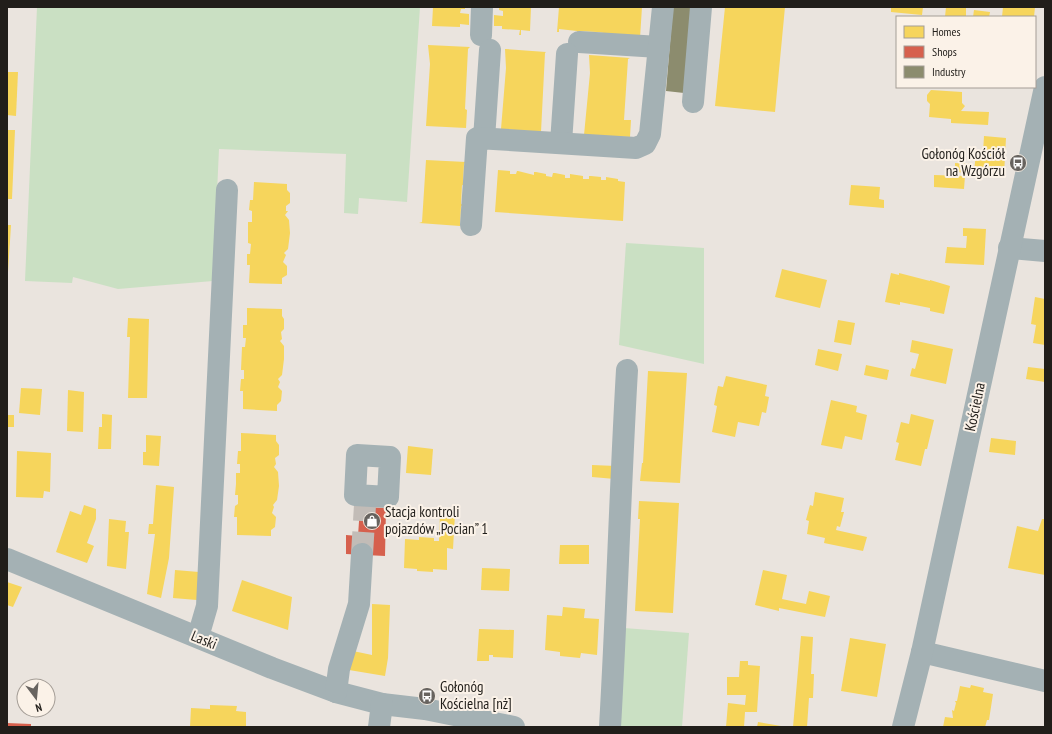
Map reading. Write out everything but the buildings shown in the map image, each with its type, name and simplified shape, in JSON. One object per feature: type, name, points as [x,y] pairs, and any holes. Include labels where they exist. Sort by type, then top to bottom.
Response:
[{"type":"street","points":[[482,7],[485,43],[484,139]]},
{"type":"street","points":[[472,225],[477,138],[636,148],[646,144],[650,134],[663,7]]},
{"type":"street","points":[[693,102],[701,7]]},
{"type":"street","points":[[560,143],[573,48],[659,48]]},
{"type":"street","name":"Kościelna","points":[[903,727],[922,652],[1045,87]]},
{"type":"street","points":[[198,638],[207,606],[227,190]]},
{"type":"street","points":[[1009,248],[1045,251]]},
{"type":"street","points":[[610,727],[618,599],[620,488],[627,370]]},
{"type":"street","points":[[336,692],[339,669],[359,604],[362,554]]},
{"type":"street","name":"Laski","points":[[7,559],[198,638],[336,692],[382,704]]},
{"type":"street","points":[[922,652],[1045,681]]},
{"type":"street","points":[[379,727],[382,704],[425,709],[514,727]]},
{"type":"green space","points":[[37,7],[420,7],[407,202],[359,198],[358,214],[344,213],[346,154],[219,149],[213,281],[118,289],[73,277],[72,283],[25,281]]},
{"type":"green space","points":[[626,243],[704,248],[704,364],[619,345]]},
{"type":"green space","points":[[624,628],[689,633],[682,727],[619,727]]},
{"type":"tunnel","points":[[362,554],[365,505]]},
{"type":"place","name":"Gołonóg Kościół na Wzgórzu","points":[[1018,163]]},
{"type":"place","name":"Stacja kontroli pojazdów „Pocian” 1","points":[[372,521]]},
{"type":"place","name":"Gołonóg Kościelna [nż]","points":[[427,696]]}]
